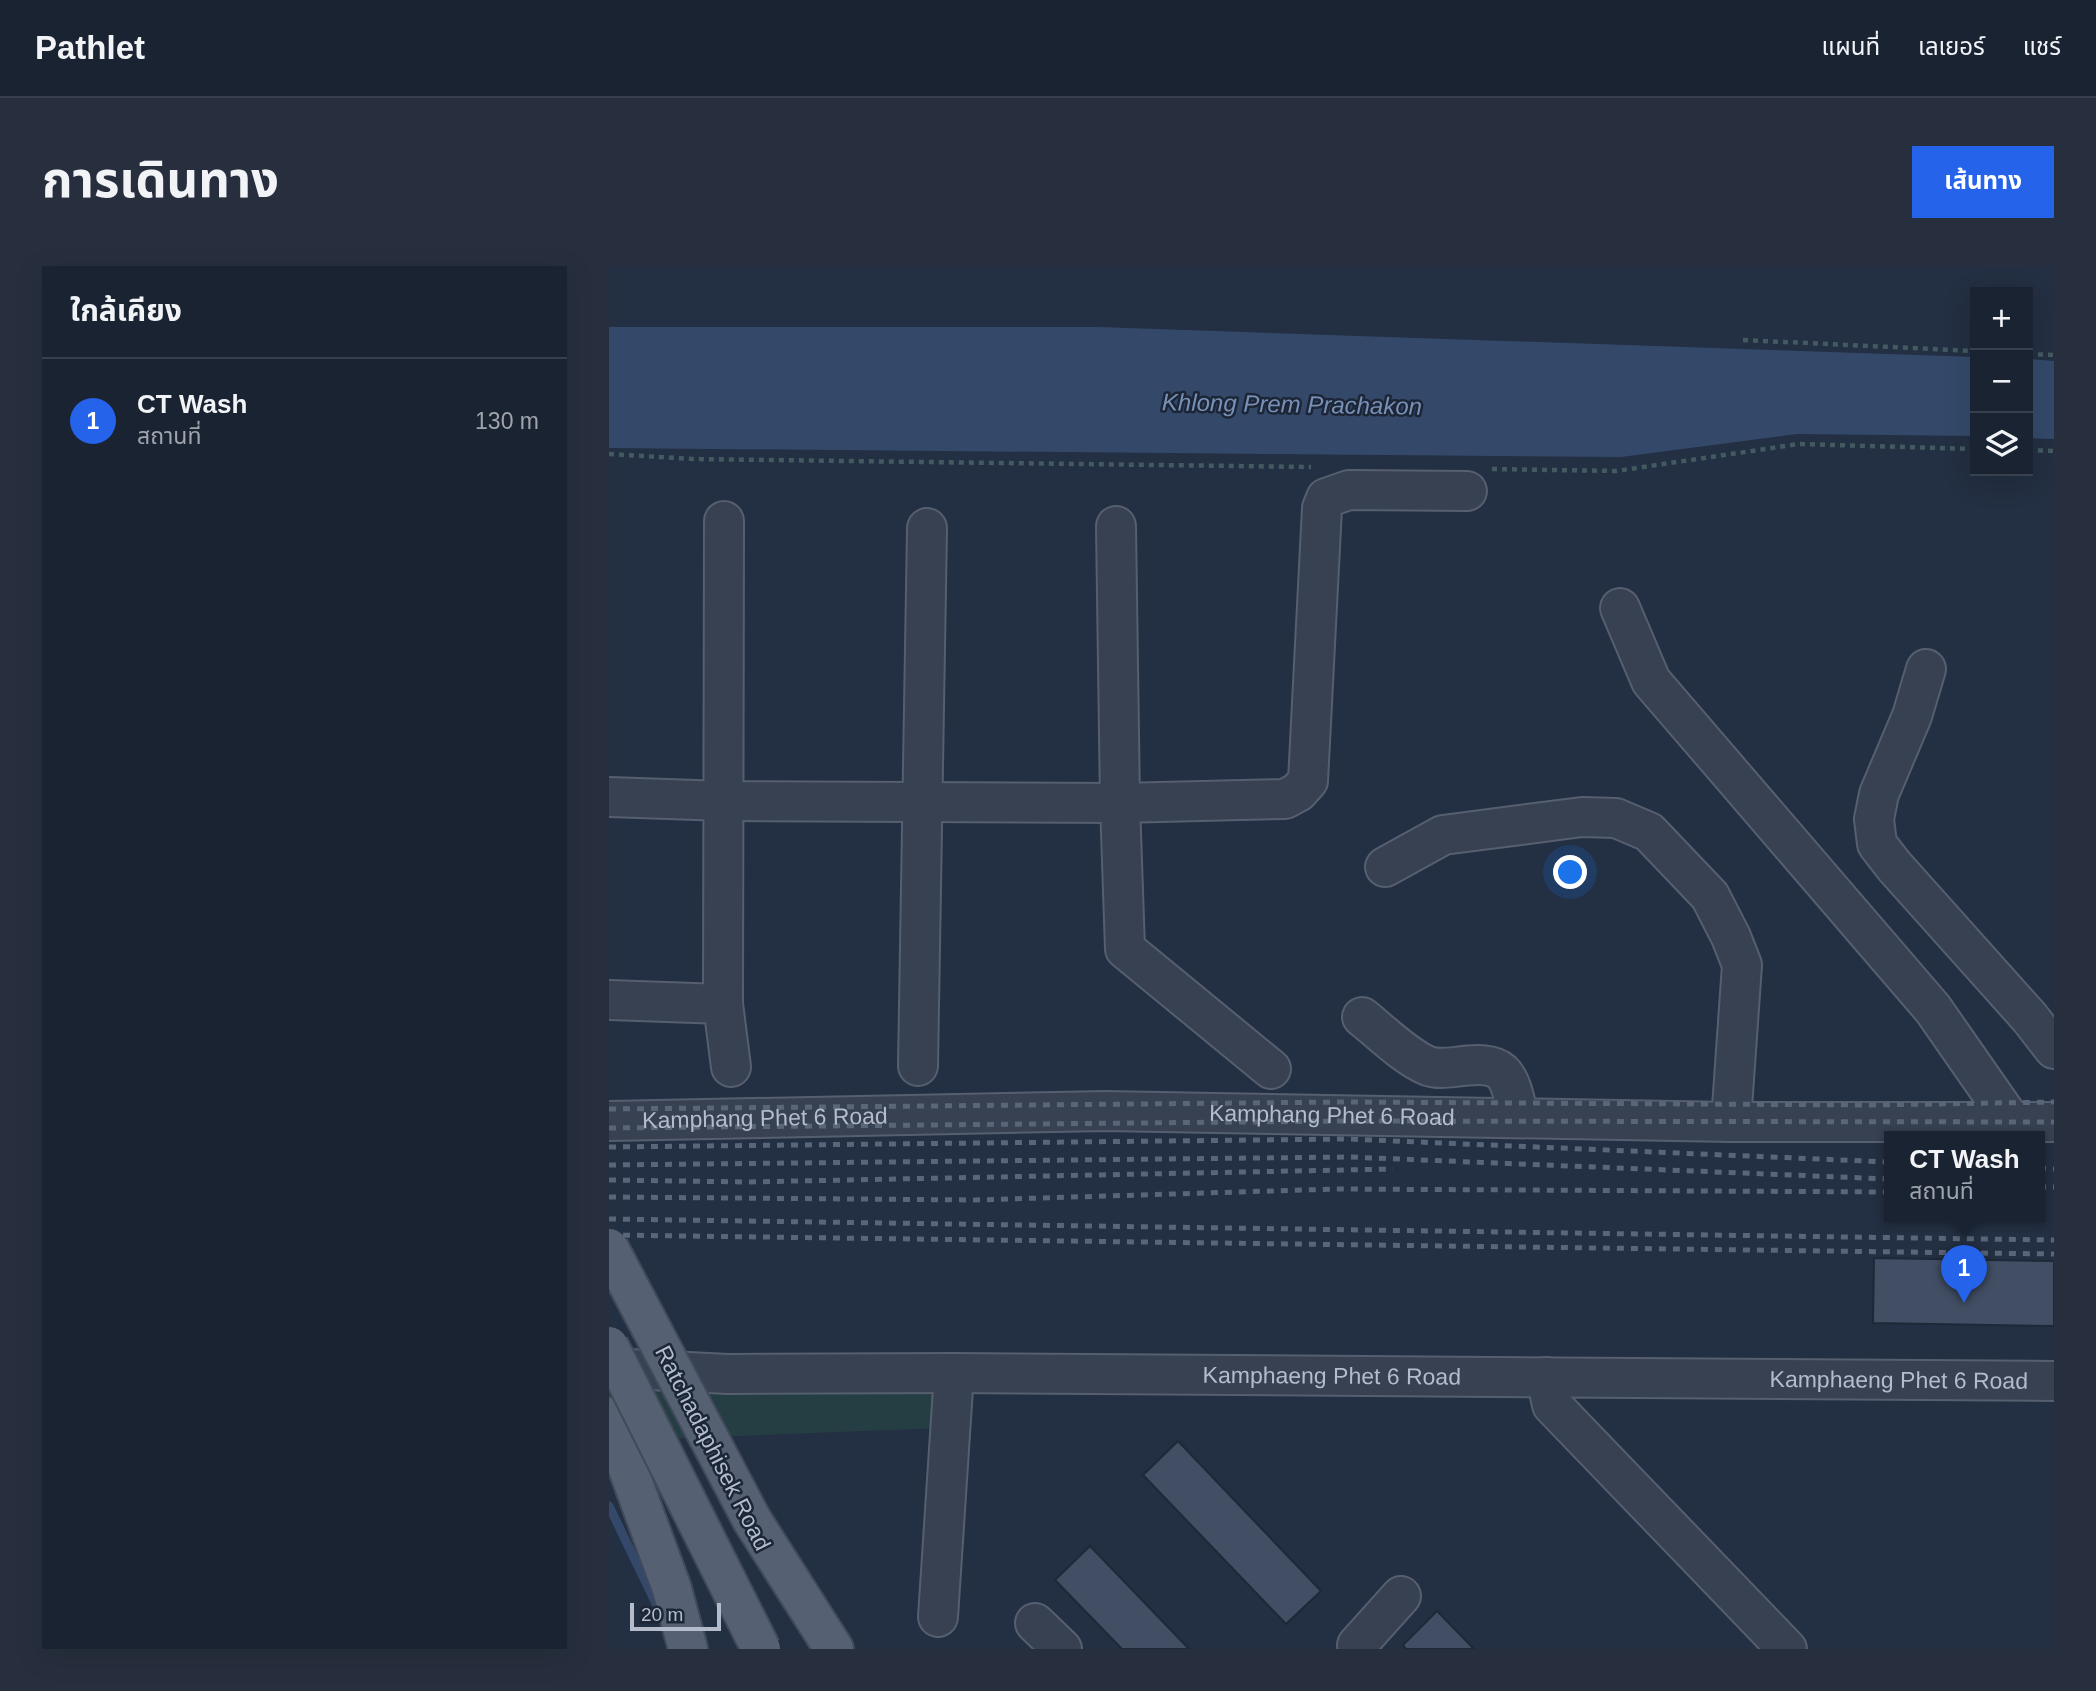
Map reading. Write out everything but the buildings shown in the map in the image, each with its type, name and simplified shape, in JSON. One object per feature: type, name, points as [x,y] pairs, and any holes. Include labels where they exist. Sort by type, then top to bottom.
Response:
[{"type":"main road","name":"Ratchadaphisek Road","points":[[609,1248],[752,1520],[815,1649]]},
{"type":"main road","name":"Ratchadaphisek Road","points":[[609,1346],[761,1649]]},
{"type":"main road","points":[[609,1417],[672,1589],[688,1649]]},
{"type":"main road","points":[[752,1520],[834,1649]]},
{"type":"street","points":[[609,797],[725,801],[1120,803],[1285,799],[1298,792],[1308,781],[1322,508],[1326,498],[1349,489],[1479,480]]},
{"type":"street","points":[[724,521],[723,1004],[731,1067]]},
{"type":"street","points":[[1116,526],[1125,949],[1271,1069]]},
{"type":"street","points":[[918,1066],[927,528]]},
{"type":"street","points":[[1620,608],[1651,681],[1933,1009],[2011,1121]]},
{"type":"street","points":[[1926,669],[1912,716],[1879,793],[1874,819],[1877,844],[1893,866],[2030,1018],[2054,1049]]},
{"type":"street","points":[[1385,867],[1443,835],[1583,817],[1616,818],[1649,832],[1710,896],[1742,965],[1731,1122]]},
{"type":"street","points":[[609,1000],[723,1004]]},
{"type":"street","points":[[1362,1017],[1429,1066],[1441,1069],[1486,1064],[1495,1067],[1510,1083],[1518,1117]]},
{"type":"street","name":"Kamphang Phet 6 Road","points":[[614,1116],[1105,1111],[1731,1122],[2054,1122]]},
{"type":"street","name":"Kamphaeng Phet 6 Road","points":[[609,1368],[728,1374],[954,1373],[2054,1381]]},
{"type":"street","points":[[938,1617],[954,1373]]},
{"type":"street","points":[[1546,1377],[1552,1405],[1768,1643]]},
{"type":"street","points":[[1357,1648],[1401,1596]]},
{"type":"path","points":[[1743,340],[1970,351]]},
{"type":"path","points":[[2033,354],[2054,355]]},
{"type":"path","points":[[1479,480],[1616,471],[1798,444],[1970,449]]},
{"type":"path","points":[[2033,450],[2054,451]]},
{"type":"path","points":[[609,454],[693,459],[1323,467]]},
{"type":"green space","points":[[609,1378],[944,1383],[941,1428],[609,1441]]},
{"type":"water","name":"Khlong Prem Prachakon","points":[[609,327],[1098,327],[1970,357],[1970,436],[1797,434],[1621,457],[609,448]]},
{"type":"water","points":[[2033,359],[2054,361],[2054,439],[2033,438]]},
{"type":"waterway","points":[[609,1506],[662,1616]]},
{"type":"railway","points":[[609,1109],[1346,1102],[1873,1105],[2054,1102]]},
{"type":"railway","points":[[609,1128],[1347,1121],[2054,1122]]},
{"type":"railway","points":[[609,1147],[1348,1139],[1884,1162]]},
{"type":"railway","points":[[609,1165],[1349,1157],[1884,1179]]},
{"type":"railway","points":[[2045,1168],[2054,1169]]},
{"type":"railway","points":[[609,1180],[747,1182],[1393,1169]]},
{"type":"railway","points":[[2045,1187],[2054,1187]]},
{"type":"railway","points":[[609,1197],[975,1200],[1337,1189],[1884,1192]]},
{"type":"railway","points":[[609,1219],[2054,1240]]},
{"type":"railway","points":[[609,1235],[2054,1254]]},
{"type":"place","name":"CT Wash","points":[[1964,1303]]}]
